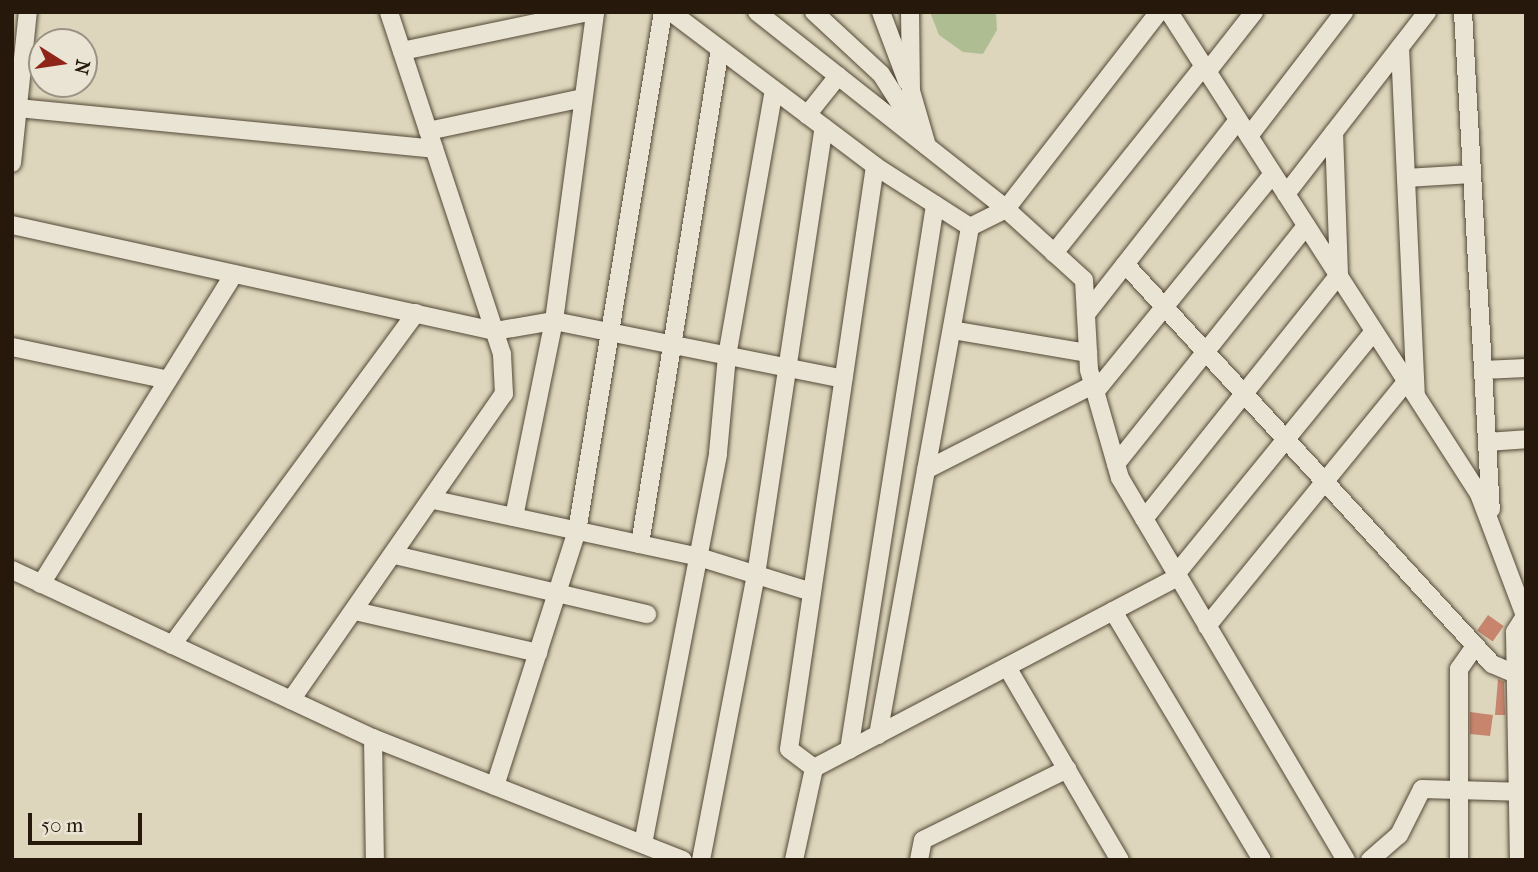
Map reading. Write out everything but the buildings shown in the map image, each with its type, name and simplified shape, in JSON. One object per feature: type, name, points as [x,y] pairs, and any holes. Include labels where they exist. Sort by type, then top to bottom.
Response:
[{"type":"street","points":[[12,163],[28,12]]},
{"type":"street","points":[[291,700],[434,500],[505,394],[495,331],[389,12]]},
{"type":"street","points":[[402,51],[539,17],[588,12]]},
{"type":"street","points":[[514,517],[554,321],[594,12]]},
{"type":"street","points":[[495,786],[577,531],[615,334],[663,12]]},
{"type":"street","points":[[671,12],[875,166],[970,228]]},
{"type":"street","points":[[757,12],[1006,209],[1084,281],[1088,354],[1094,389],[1116,464],[1143,519],[1346,860]]},
{"type":"street","points":[[814,12],[881,74],[927,146]]},
{"type":"street","points":[[881,12],[911,91],[927,146]]},
{"type":"street","points":[[910,12],[911,91]]},
{"type":"street","points":[[970,228],[1006,209],[1159,12]]},
{"type":"street","points":[[1169,12],[1479,494],[1526,616],[1515,632],[1522,792],[1519,860]]},
{"type":"street","points":[[1054,253],[1254,12]]},
{"type":"street","points":[[1249,136],[1344,12]]},
{"type":"street","points":[[1286,194],[1427,12]]},
{"type":"street","points":[[1463,12],[1492,526]]},
{"type":"street","points":[[1207,626],[1325,482],[1411,388],[1400,47]]},
{"type":"street","points":[[640,544],[720,49]]},
{"type":"street","points":[[807,115],[838,76]]},
{"type":"street","points":[[643,844],[699,557],[727,356],[774,90]]},
{"type":"street","points":[[428,131],[583,98]]},
{"type":"street","points":[[18,107],[434,149]]},
{"type":"street","points":[[1086,314],[1238,120]]},
{"type":"street","points":[[701,860],[756,575],[824,127]]},
{"type":"street","points":[[1143,519],[1339,275],[1334,132]]},
{"type":"street","points":[[814,768],[789,749],[875,166]]},
{"type":"street","points":[[926,470],[1094,389],[1273,174]]},
{"type":"street","points":[[1406,178],[1472,174]]},
{"type":"street","points":[[849,750],[935,205]]},
{"type":"street","points":[[12,225],[495,331],[554,321],[843,379]]},
{"type":"street","points":[[1116,464],[1306,226]]},
{"type":"street","points":[[878,735],[970,228]]},
{"type":"street","points":[[1125,264],[1492,664],[1516,674]]},
{"type":"street","points":[[41,584],[234,274]]},
{"type":"street","points":[[173,645],[416,313]]},
{"type":"street","points":[[952,330],[1088,354]]},
{"type":"street","points":[[814,768],[1177,575],[1374,331]]},
{"type":"street","points":[[12,347],[167,380]]},
{"type":"street","points":[[1483,370],[1526,368]]},
{"type":"street","points":[[1487,442],[1526,439]]},
{"type":"street","points":[[434,500],[699,557],[812,592]]},
{"type":"street","points":[[395,555],[647,614]]},
{"type":"street","points":[[12,570],[373,738],[683,860]]},
{"type":"street","points":[[355,611],[538,653]]},
{"type":"street","points":[[1113,611],[1262,860]]},
{"type":"street","points":[[1459,860],[1460,669],[1475,646]]},
{"type":"street","points":[[1007,667],[1120,860]]},
{"type":"street","points":[[373,738],[380,858]]},
{"type":"street","points":[[794,860],[814,768]]},
{"type":"street","points":[[919,860],[923,840],[1067,769]]},
{"type":"street","points":[[1370,860],[1399,835],[1422,789],[1522,792]]},
{"type":"green space","points":[[930,12],[996,12],[997,30],[983,54],[963,52],[939,35]]}]
